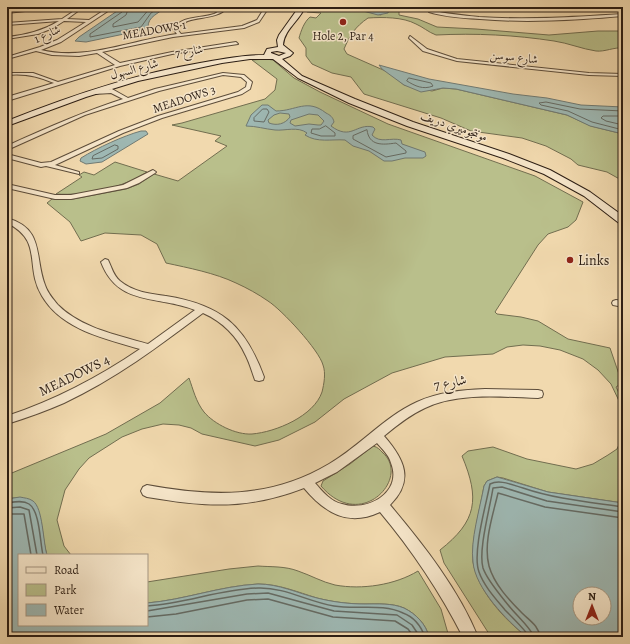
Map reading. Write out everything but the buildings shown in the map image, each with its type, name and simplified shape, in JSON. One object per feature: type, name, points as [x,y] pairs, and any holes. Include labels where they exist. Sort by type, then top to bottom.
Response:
[{"type":"main road","points":[[275,33],[288,19],[294,7]]},
{"type":"main road","points":[[286,53],[280,46],[280,39],[285,29],[297,17],[302,7]]},
{"type":"main road","points":[[272,52],[286,53]]},
{"type":"main road","name":"مونتجوميري دريف","points":[[272,52],[300,77],[352,101],[410,124],[506,156],[548,172],[586,194],[623,221]]},
{"type":"main road","name":"شارع السهول","points":[[7,124],[90,93],[123,86],[169,71],[257,57],[272,52]]},
{"type":"main road","name":"شارع السهول","points":[[7,119],[83,91],[151,72],[191,62],[272,52]]},
{"type":"main road","name":"مونتجوميري دريف","points":[[286,53],[289,61],[300,71],[335,89],[416,121],[532,160],[576,179],[616,204]]},
{"type":"street","points":[[7,12],[59,7]]},
{"type":"street","points":[[7,38],[41,33],[76,11],[74,7]]},
{"type":"street","name":"شارع 1","points":[[7,58],[36,50],[59,41],[112,7]]},
{"type":"street","name":"شارع 7","points":[[180,35],[175,29],[179,23],[218,14],[226,7]]},
{"type":"street","name":"MEADOWS 1","points":[[36,50],[46,53],[69,55],[98,51],[180,35],[247,26],[258,21],[267,7]]},
{"type":"street","points":[[492,7],[567,7]]},
{"type":"street","points":[[545,8],[561,20]]},
{"type":"street","points":[[430,11],[440,14],[494,19],[561,20],[623,15]]},
{"type":"street","points":[[7,24],[63,20],[90,20]]},
{"type":"street","name":"شارع سوسن","points":[[410,37],[425,50],[457,60],[583,73],[623,75]]},
{"type":"street","name":"شارع 7","points":[[7,99],[120,65],[172,53],[236,43]]},
{"type":"street","points":[[98,51],[120,65]]},
{"type":"street","points":[[7,74],[34,73],[57,83]]},
{"type":"street","name":"MEADOWS 3","points":[[7,148],[54,126],[134,96],[223,74],[242,76],[250,82],[248,88],[240,93],[160,117],[121,132],[58,162],[48,165]]},
{"type":"street","points":[[115,92],[123,86]]},
{"type":"street","name":"MEADOWS 3","points":[[123,86],[134,96]]},
{"type":"street","points":[[90,93],[104,91],[115,92],[127,98]]},
{"type":"street","points":[[7,156],[77,173]]},
{"type":"street","points":[[7,186],[55,197],[71,197],[125,187],[138,182],[152,172]]},
{"type":"street","name":"MEADOWS 4","points":[[7,220],[20,226],[32,238],[35,245],[36,269],[39,283],[46,296],[57,308],[72,319],[90,329],[150,348]]},
{"type":"street","points":[[105,262],[107,273],[113,281],[122,288],[134,293],[186,303],[202,309],[228,324],[239,335],[247,347],[259,377]]},
{"type":"street","name":"MEADOWS 4","points":[[7,420],[51,404],[89,386],[123,367],[202,309]]},
{"type":"street","name":"شارع 7","points":[[146,491],[177,498],[210,500],[243,499],[276,492],[307,482],[346,460],[394,421],[412,409],[432,401],[447,397],[477,393],[538,394]]},
{"type":"street","points":[[307,482],[327,503],[340,510],[355,512],[369,511],[382,505],[391,497],[397,486],[399,475],[393,454],[377,435]]},
{"type":"street","points":[[382,505],[404,531],[435,574],[471,637]]},
{"type":"green space","points":[[308,7],[316,7],[314,10],[352,8],[381,15],[390,7],[405,7],[399,11],[399,15],[418,19],[437,27],[549,35],[598,31],[623,31],[623,48],[596,51],[559,42],[525,37],[481,34],[436,35],[419,25],[405,20],[368,18],[353,32],[344,49],[347,54],[390,73],[404,85],[432,91],[443,88],[456,89],[567,115],[591,126],[623,134],[623,181],[607,172],[578,165],[571,159],[546,146],[522,138],[471,131],[441,118],[364,94],[351,77],[332,73],[312,64],[306,56],[306,48],[299,38],[301,32],[304,24],[310,17],[316,18],[321,13],[307,12]]},
{"type":"green space","points":[[252,60],[273,60],[294,78],[388,124],[535,176],[583,202],[576,220],[568,227],[548,234],[538,245],[495,312],[497,314],[538,321],[568,339],[610,348],[622,383],[616,387],[623,401],[623,415],[620,403],[611,384],[598,370],[583,359],[560,350],[540,346],[523,345],[507,347],[493,354],[445,357],[392,373],[344,399],[315,422],[279,440],[255,446],[202,434],[191,428],[179,425],[163,424],[142,429],[122,437],[89,458],[79,469],[65,490],[57,520],[64,546],[70,554],[47,554],[39,514],[35,506],[29,501],[20,498],[7,499],[7,475],[106,434],[160,403],[189,378],[199,404],[204,412],[213,421],[232,431],[246,434],[262,433],[293,421],[303,415],[318,401],[322,392],[324,371],[320,358],[299,331],[268,301],[228,279],[202,271],[166,263],[157,244],[141,235],[105,233],[81,241],[70,222],[47,203],[52,199],[73,199],[126,189],[139,184],[154,174],[178,181],[227,146],[215,141],[221,136],[172,125],[265,99],[275,90],[277,79]]},
{"type":"green space","points":[[115,162],[147,172],[115,187],[103,190],[79,194],[56,194],[82,177],[79,175],[84,172],[94,175]]},
{"type":"green space","points":[[623,436],[623,503],[548,492],[497,477],[487,481],[484,486],[476,525],[472,555],[473,562],[480,583],[493,604],[518,630],[527,637],[491,637],[444,563],[440,550],[462,529],[472,508],[473,497],[471,485],[468,471],[462,456],[468,451],[493,447],[527,459],[576,469],[593,464],[617,449]]},
{"type":"green space","points":[[373,446],[378,448],[383,453],[390,464],[391,475],[386,487],[378,496],[366,503],[352,504],[336,499],[321,486],[323,481],[350,464]]},
{"type":"green space","points":[[258,566],[288,568],[330,584],[356,587],[389,583],[418,571],[441,609],[449,637],[429,637],[426,628],[420,620],[408,610],[399,606],[335,602],[266,584],[230,587],[175,599],[148,603],[148,582]]},
{"type":"water","points":[[123,7],[165,7],[150,20],[148,27],[143,30],[86,42],[75,41],[79,37]]},
{"type":"water","points":[[316,7],[390,7],[388,13],[378,15],[352,8],[313,10]]},
{"type":"water","points":[[379,65],[429,79],[513,94],[547,98],[581,105],[623,107],[623,134],[590,126],[567,115],[456,89],[443,88],[421,92],[404,85],[382,69]]},
{"type":"water","points":[[262,105],[268,105],[276,111],[301,106],[313,106],[331,116],[334,122],[331,126],[338,130],[349,132],[362,127],[373,127],[375,129],[372,135],[375,138],[382,140],[401,140],[402,144],[425,152],[426,156],[423,158],[405,158],[384,161],[369,151],[353,146],[345,140],[314,139],[305,135],[307,133],[300,130],[275,130],[246,126],[251,115]],"holes":[[[280,113],[289,114],[290,117],[281,124],[269,123],[268,120],[274,115]],[[309,114],[318,115],[324,121],[321,125],[309,124],[295,126],[290,123],[291,120]]]},
{"type":"water","points":[[141,131],[146,131],[148,134],[102,162],[86,164],[80,161],[81,158],[102,146]]},
{"type":"water","points":[[497,477],[548,492],[623,503],[623,637],[527,637],[510,622],[493,603],[479,582],[473,562],[472,554],[474,535],[484,486],[487,481]]},
{"type":"water","points":[[20,497],[33,501],[36,505],[41,518],[47,554],[18,554],[18,626],[148,626],[148,603],[175,599],[230,587],[266,584],[335,602],[399,606],[408,610],[420,620],[426,628],[429,637],[7,637],[7,499]]},
{"type":"place","name":"Hole 2, Par 4","points":[[343,22]]},
{"type":"place","name":"Links","points":[[570,260]]}]
